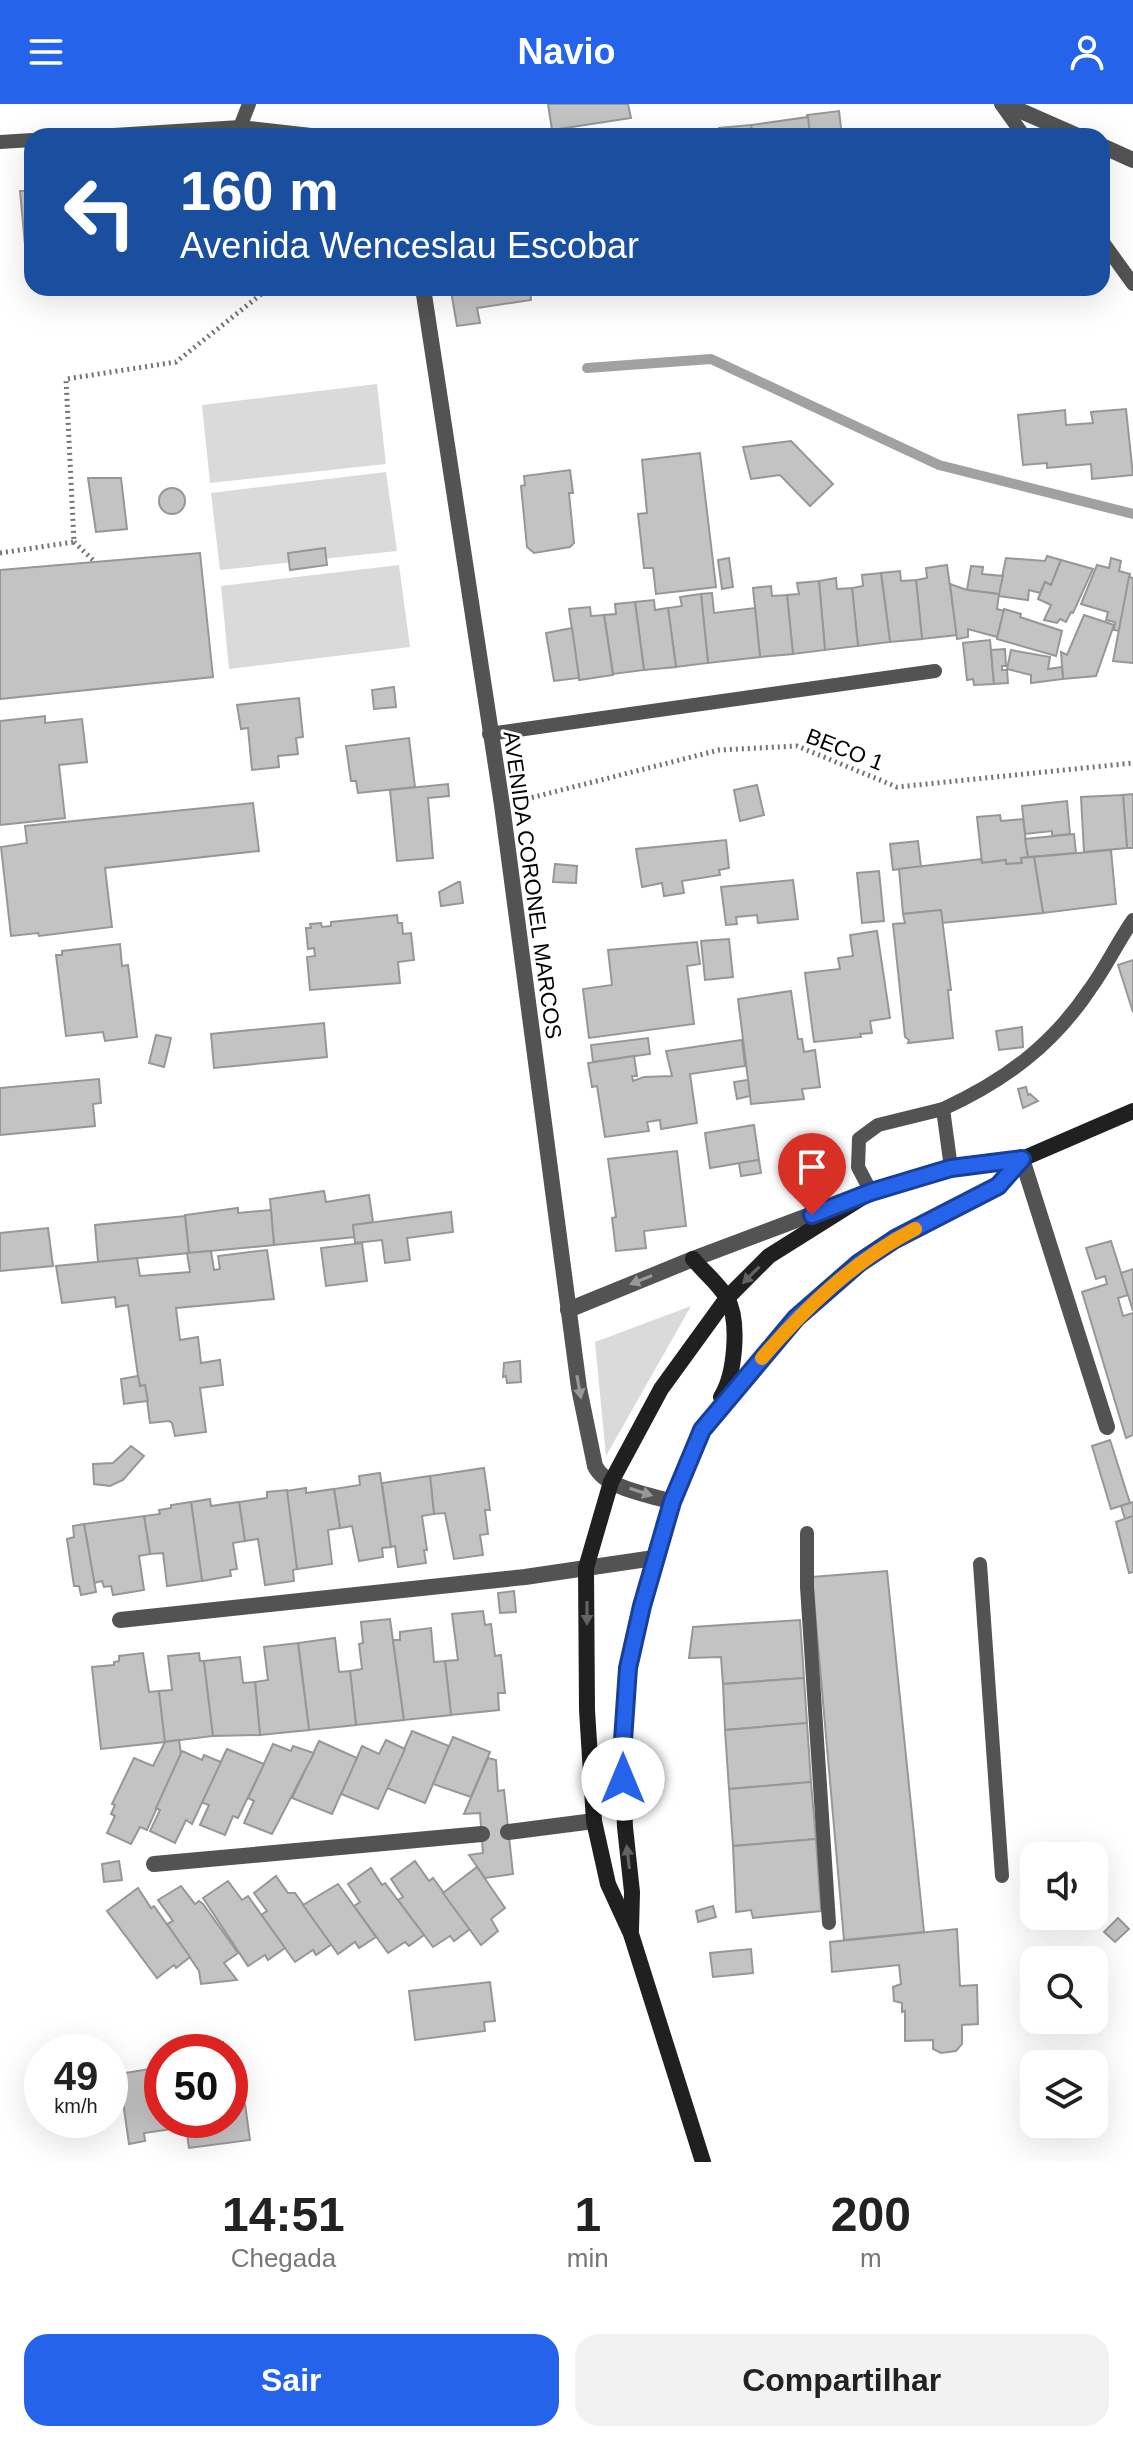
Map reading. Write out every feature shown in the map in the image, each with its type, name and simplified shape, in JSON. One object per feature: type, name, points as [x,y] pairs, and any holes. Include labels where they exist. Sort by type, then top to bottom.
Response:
[{"type":"main road","points":[[703,2162],[631,1934],[608,1884],[594,1821],[587,1710],[586,1568],[611,1482],[661,1389],[727,1298],[769,1256],[871,1192],[951,1168],[1022,1159],[1133,1111]]},
{"type":"main road","points":[[702,1430],[796,1318],[859,1263],[895,1239],[998,1186],[1022,1159]]},
{"type":"main road","points":[[631,1934],[632,1892],[622,1755],[628,1668],[654,1558],[672,1502],[702,1430],[726,1390],[734,1354],[734,1326],[727,1298],[693,1259]]},
{"type":"street","points":[[1003,104],[1059,128]]},
{"type":"street","points":[[1110,150],[1133,160]]},
{"type":"street","name":"AVENIDA CORONEL MARCOS","points":[[424,296],[502,805],[579,1388],[595,1466],[599,1474],[611,1482]]},
{"type":"street","points":[[1022,1159],[1107,1427]]},
{"type":"street","points":[[568,1310],[871,1192]]},
{"type":"street","points":[[611,1482],[672,1502]]},
{"type":"street","points":[[120,1620],[654,1558]]},
{"type":"street","points":[[508,1832],[594,1821]]},
{"type":"street","points":[[154,1864],[482,1834]]},
{"type":"lane","points":[[240,127],[249,104]]},
{"type":"lane","points":[[1003,104],[1019,128]]},
{"type":"lane","points":[[224,128],[249,128]]},
{"type":"lane","points":[[0,142],[24,140]]},
{"type":"lane","points":[[1110,252],[1133,284]]},
{"type":"lane","points":[[489,734],[935,671]]},
{"type":"lane","points":[[871,1192],[858,1167],[859,1139],[878,1125],[943,1109],[980,1092],[1035,1055],[1089,991],[1133,920]]},
{"type":"lane","points":[[943,1109],[951,1168]]},
{"type":"lane","points":[[807,1533],[807,1587],[829,1923]]},
{"type":"lane","points":[[980,1564],[1002,1876]]},
{"type":"path","points":[[95,562],[74,542],[66,379],[176,362],[259,296]]},
{"type":"path","points":[[0,553],[74,542]]},
{"type":"path","name":"BECO 1","points":[[502,805],[719,750],[797,746],[897,787],[1133,763]]},
{"type":"shaded area","points":[[377,384],[386,464],[210,483],[202,405]]},
{"type":"shaded area","points":[[386,472],[397,551],[220,570],[211,493]]},
{"type":"shaded area","points":[[399,565],[410,647],[229,669],[221,586]]},
{"type":"shaded area","points":[[691,1306],[606,1456],[595,1342]]},
{"type":"building","points":[[548,104],[628,104],[631,118],[552,128]]},
{"type":"building","points":[[839,111],[841,128],[809,128],[807,115]]},
{"type":"building","points":[[808,117],[809,128],[751,128],[751,125]]},
{"type":"building","points":[[751,125],[751,128],[719,128]]},
{"type":"building","points":[[20,191],[24,191],[24,234]]},
{"type":"building","points":[[452,296],[531,296],[531,300],[477,308],[480,323],[457,326]]},
{"type":"building","points":[[1126,409],[1133,475],[1092,479],[1091,464],[1047,468],[1047,463],[1023,465],[1018,415],[1065,410],[1066,425],[1093,423],[1091,412]]},
{"type":"building","points":[[791,441],[833,484],[810,506],[780,475],[751,479],[743,447]]},
{"type":"building","points":[[700,453],[716,587],[656,594],[653,568],[644,568],[638,514],[647,513],[642,460]]},
{"type":"building","points":[[570,470],[574,543],[570,547],[534,553],[527,547],[521,486],[525,485],[524,476]]},
{"type":"building","points":[[88,478],[121,478],[127,529],[96,532]]},
{"type":"building","points":[[172,488],[181,492],[185,501],[181,510],[172,514],[163,510],[159,501],[163,492]]},
{"type":"building","points":[[325,548],[327,565],[290,570],[288,553]]},
{"type":"building","points":[[200,553],[213,677],[0,699],[0,570]]},
{"type":"building","points":[[1047,556],[1061,560],[1051,585],[1045,582],[1040,593],[1029,590],[1028,600],[998,596],[1006,558],[1045,561]]},
{"type":"building","points":[[729,558],[733,587],[722,589],[718,560]]},
{"type":"building","points":[[1111,558],[1121,561],[1119,571],[1130,574],[1120,631],[1114,630],[1115,622],[1106,620],[1108,612],[1081,604],[1097,565],[1109,568]]},
{"type":"building","points":[[1061,560],[1093,569],[1073,613],[1066,622],[1060,619],[1057,623],[1044,620],[1051,605],[1038,599],[1045,582],[1051,585]]},
{"type":"building","points":[[947,565],[957,635],[922,639],[916,580],[927,578],[926,568]]},
{"type":"building","points":[[971,566],[983,567],[982,574],[1003,576],[999,594],[967,590]]},
{"type":"building","points":[[900,571],[901,581],[916,580],[922,639],[890,642],[881,573]]},
{"type":"building","points":[[881,573],[890,642],[858,646],[852,588],[863,586],[862,575]]},
{"type":"building","points":[[1129,577],[1133,578],[1133,663],[1113,661]]},
{"type":"building","points":[[836,578],[837,589],[852,588],[858,646],[825,650],[819,581]]},
{"type":"building","points":[[819,581],[825,650],[793,654],[787,595],[799,594],[797,583]]},
{"type":"building","points":[[950,584],[967,590],[999,594],[997,609],[1004,611],[997,637],[968,629],[968,637],[957,639]]},
{"type":"building","points":[[771,586],[772,596],[787,595],[793,654],[760,657],[753,588]]},
{"type":"building","points":[[712,593],[714,613],[755,608],[760,657],[708,663],[701,594]]},
{"type":"building","points":[[701,594],[708,663],[676,667],[668,608],[682,606],[680,597]]},
{"type":"building","points":[[654,600],[655,610],[668,608],[676,667],[644,670],[635,602]]},
{"type":"building","points":[[635,602],[644,670],[613,674],[604,615],[616,614],[615,604]]},
{"type":"building","points":[[590,607],[591,616],[604,615],[613,675],[579,680],[569,609]]},
{"type":"building","points":[[1004,609],[1062,631],[1056,656],[997,639]]},
{"type":"building","points":[[1084,615],[1114,625],[1096,676],[1063,679],[1061,652],[1067,655]]},
{"type":"building","points":[[572,628],[579,678],[554,681],[546,633]]},
{"type":"building","points":[[990,640],[994,684],[974,685],[973,679],[967,680],[963,643]]},
{"type":"building","points":[[1005,649],[1006,666],[1002,666],[1002,670],[1007,670],[1008,683],[994,684],[991,650]]},
{"type":"building","points":[[1011,650],[1050,657],[1048,669],[1062,667],[1063,679],[1031,683],[1031,675],[1007,669]]},
{"type":"building","points":[[394,687],[396,707],[374,709],[372,690]]},
{"type":"building","points":[[299,698],[303,737],[296,738],[298,754],[278,756],[279,767],[252,770],[248,728],[241,729],[237,705]]},
{"type":"building","points":[[45,716],[45,723],[82,719],[87,762],[59,765],[65,818],[0,825],[0,721]]},
{"type":"building","points":[[409,738],[415,787],[358,793],[356,781],[351,781],[346,746]]},
{"type":"building","points":[[448,784],[449,796],[428,798],[433,858],[397,861],[390,790]]},
{"type":"building","points":[[757,785],[764,815],[740,821],[734,790]]},
{"type":"building","points":[[1133,794],[1133,848],[1127,848],[1123,795]]},
{"type":"building","points":[[1123,795],[1127,848],[1084,852],[1081,797]]},
{"type":"building","points":[[1067,801],[1070,834],[1052,836],[1052,831],[1025,834],[1022,806]]},
{"type":"building","points":[[253,803],[259,851],[105,868],[112,927],[39,936],[38,933],[11,936],[1,847],[27,843],[25,826]]},
{"type":"building","points":[[1000,815],[1001,821],[1023,819],[1028,857],[1021,858],[1022,863],[1006,864],[1006,860],[982,863],[977,817]]},
{"type":"building","points":[[1074,834],[1076,853],[1028,857],[1025,839]]},
{"type":"building","points":[[726,840],[729,868],[719,870],[720,875],[682,881],[684,893],[664,896],[662,883],[642,887],[636,849]]},
{"type":"building","points":[[918,841],[921,867],[893,870],[890,844]]},
{"type":"building","points":[[1111,850],[1116,904],[1043,913],[1034,857]]},
{"type":"building","points":[[1034,857],[1043,913],[942,923],[941,910],[903,914],[899,869],[981,859],[982,863],[1006,860],[1006,864],[1022,863],[1021,858]]},
{"type":"building","points":[[555,864],[577,866],[576,883],[553,882]]},
{"type":"building","points":[[879,871],[884,921],[862,923],[857,873]]},
{"type":"building","points":[[793,880],[798,919],[758,923],[757,915],[736,917],[737,924],[726,925],[721,887]]},
{"type":"building","points":[[458,882],[463,903],[441,906],[439,892]]},
{"type":"building","points":[[941,910],[951,990],[948,990],[953,1038],[908,1043],[893,924],[905,923],[903,914]]},
{"type":"building","points":[[397,915],[403,934],[411,933],[414,960],[398,962],[400,983],[310,990],[307,957],[315,956],[314,948],[308,949],[306,928],[311,928],[310,924],[321,923],[322,927],[331,926],[331,922]]},
{"type":"building","points":[[877,931],[890,1018],[870,1021],[872,1033],[860,1034],[861,1037],[814,1042],[805,973],[840,969],[838,958],[853,956],[850,935]]},
{"type":"building","points":[[729,939],[733,977],[705,980],[701,941]]},
{"type":"building","points":[[697,942],[700,964],[687,966],[694,1024],[589,1038],[583,989],[612,985],[608,950]]},
{"type":"building","points":[[120,944],[122,966],[128,965],[137,1037],[105,1041],[103,1032],[66,1036],[56,955],[62,955],[62,951]]},
{"type":"building","points":[[1133,960],[1133,1012],[1118,965]]},
{"type":"building","points":[[791,991],[798,1039],[802,1039],[804,1052],[815,1050],[820,1087],[802,1089],[804,1099],[751,1104],[738,999]]},
{"type":"building","points":[[324,1023],[327,1057],[214,1068],[211,1034]]},
{"type":"building","points":[[1022,1027],[1023,1047],[999,1050],[996,1031]]},
{"type":"building","points":[[156,1035],[171,1038],[164,1067],[149,1063]]},
{"type":"building","points":[[648,1038],[650,1054],[593,1062],[591,1045]]},
{"type":"building","points":[[742,1040],[745,1066],[690,1074],[697,1123],[661,1129],[660,1120],[647,1122],[649,1131],[605,1137],[597,1086],[592,1087],[588,1063],[634,1056],[637,1076],[632,1076],[633,1081],[644,1077],[672,1076],[666,1051]]},
{"type":"building","points":[[99,1079],[101,1103],[93,1104],[95,1126],[0,1135],[0,1088]]},
{"type":"building","points":[[748,1080],[750,1096],[737,1099],[734,1082]]},
{"type":"building","points":[[1026,1087],[1028,1095],[1038,1101],[1023,1108],[1018,1089]]},
{"type":"building","points":[[754,1125],[759,1160],[710,1168],[705,1133]]},
{"type":"building","points":[[677,1151],[686,1226],[644,1231],[646,1248],[616,1251],[612,1218],[616,1217],[608,1159]]},
{"type":"building","points":[[759,1160],[761,1173],[741,1176],[739,1163]]},
{"type":"building","points":[[324,1191],[326,1202],[369,1195],[373,1222],[353,1225],[355,1237],[274,1245],[270,1199]]},
{"type":"building","points":[[238,1208],[238,1213],[271,1210],[274,1245],[189,1253],[185,1215]]},
{"type":"building","points":[[451,1212],[453,1232],[407,1238],[410,1260],[385,1263],[382,1240],[355,1243],[353,1225]]},
{"type":"building","points":[[185,1216],[189,1253],[98,1262],[95,1225]]},
{"type":"building","points":[[48,1228],[53,1266],[0,1271],[0,1233]]},
{"type":"building","points":[[1111,1241],[1128,1295],[1118,1298],[1123,1316],[1133,1313],[1133,1435],[1126,1438],[1082,1292],[1107,1284],[1105,1276],[1096,1279],[1086,1248]]},
{"type":"building","points":[[362,1243],[367,1281],[326,1286],[321,1248]]},
{"type":"building","points":[[267,1250],[274,1299],[176,1308],[180,1340],[198,1337],[201,1363],[220,1360],[223,1385],[200,1388],[206,1432],[175,1436],[169,1421],[150,1423],[145,1385],[140,1386],[138,1376],[128,1305],[116,1307],[115,1297],[62,1303],[56,1266],[137,1258],[140,1276],[190,1272],[187,1253],[211,1251],[214,1270],[220,1269],[218,1256]]},
{"type":"building","points":[[1133,1269],[1133,1311],[1121,1273]]},
{"type":"building","points":[[520,1361],[521,1382],[507,1383],[506,1376],[503,1377],[504,1363]]},
{"type":"building","points":[[138,1376],[140,1386],[145,1385],[148,1401],[124,1404],[121,1379]]},
{"type":"building","points":[[1110,1440],[1130,1503],[1111,1509],[1092,1446]]},
{"type":"building","points":[[131,1446],[144,1456],[123,1480],[110,1486],[94,1484],[93,1464],[113,1463]]},
{"type":"building","points":[[484,1468],[490,1510],[485,1510],[488,1534],[480,1535],[483,1555],[454,1559],[445,1513],[434,1514],[430,1476]]},
{"type":"building","points":[[380,1473],[391,1547],[382,1548],[383,1557],[359,1561],[352,1526],[340,1528],[334,1489],[360,1485],[359,1476]]},
{"type":"building","points":[[430,1476],[434,1514],[422,1516],[426,1563],[398,1567],[395,1546],[391,1547],[382,1483]]},
{"type":"building","points":[[306,1488],[306,1493],[334,1489],[340,1528],[328,1530],[332,1564],[297,1569],[286,1491]]},
{"type":"building","points":[[287,1490],[297,1569],[293,1570],[294,1581],[265,1585],[258,1539],[245,1541],[239,1502],[267,1498],[267,1492]]},
{"type":"building","points":[[210,1499],[211,1506],[239,1502],[245,1541],[233,1543],[237,1569],[230,1570],[231,1576],[202,1581],[191,1502]]},
{"type":"building","points":[[191,1502],[202,1581],[167,1586],[163,1553],[150,1554],[144,1516],[160,1514],[159,1510],[171,1508],[171,1505]]},
{"type":"building","points":[[1133,1502],[1133,1516],[1125,1519],[1121,1506]]},
{"type":"building","points":[[144,1516],[150,1554],[139,1556],[144,1590],[113,1595],[111,1586],[104,1587],[102,1581],[94,1583],[84,1524]]},
{"type":"building","points":[[1133,1516],[1133,1572],[1129,1573],[1116,1522]]},
{"type":"building","points":[[84,1524],[96,1592],[81,1595],[79,1586],[74,1586],[67,1539],[74,1537],[73,1526]]},
{"type":"building","points":[[887,1571],[924,1932],[844,1940],[812,1577]]},
{"type":"building","points":[[514,1591],[516,1612],[500,1613],[498,1593]]},
{"type":"building","points":[[483,1611],[485,1625],[491,1624],[495,1656],[501,1655],[505,1693],[498,1693],[499,1710],[451,1715],[445,1661],[458,1660],[452,1614]]},
{"type":"building","points":[[390,1619],[404,1720],[356,1725],[350,1671],[362,1669],[359,1644],[363,1643],[361,1622]]},
{"type":"building","points":[[800,1620],[804,1678],[723,1684],[721,1657],[689,1658],[693,1627]]},
{"type":"building","points":[[431,1628],[434,1662],[445,1661],[451,1715],[404,1720],[393,1640],[400,1640],[400,1632]]},
{"type":"building","points":[[335,1638],[339,1672],[350,1671],[356,1725],[309,1730],[298,1643]]},
{"type":"building","points":[[298,1643],[309,1730],[260,1735],[255,1682],[268,1680],[264,1647]]},
{"type":"building","points":[[143,1653],[149,1692],[159,1691],[165,1742],[101,1749],[92,1667],[114,1665],[119,1661],[119,1656]]},
{"type":"building","points":[[199,1653],[200,1661],[204,1661],[213,1736],[165,1742],[159,1691],[172,1690],[168,1656]]},
{"type":"building","points":[[240,1657],[243,1683],[255,1682],[260,1735],[213,1736],[204,1661]]},
{"type":"building","points":[[804,1678],[807,1723],[725,1730],[723,1684]]},
{"type":"building","points":[[807,1723],[811,1782],[729,1789],[725,1730]]},
{"type":"building","points":[[412,1731],[449,1746],[425,1803],[387,1788]]},
{"type":"building","points":[[453,1737],[490,1752],[471,1797],[433,1784]]},
{"type":"building","points":[[179,1740],[181,1754],[147,1830],[140,1827],[131,1844],[107,1833],[115,1816],[111,1814],[115,1805],[112,1804],[134,1758],[153,1766],[165,1742]]},
{"type":"building","points":[[386,1740],[405,1749],[378,1809],[341,1794],[362,1746],[379,1754]]},
{"type":"building","points":[[319,1741],[357,1758],[332,1814],[292,1798]]},
{"type":"building","points":[[273,1744],[291,1751],[293,1746],[314,1753],[272,1834],[244,1823],[254,1801],[248,1798]]},
{"type":"building","points":[[227,1749],[264,1764],[238,1818],[233,1816],[225,1835],[200,1825],[209,1805],[201,1802]]},
{"type":"building","points":[[182,1751],[202,1760],[204,1755],[221,1762],[192,1824],[186,1820],[175,1843],[150,1831],[160,1810],[156,1808]]},
{"type":"building","points":[[488,1758],[496,1760],[498,1791],[504,1790],[513,1874],[485,1878],[469,1855],[483,1853],[480,1813],[464,1814]]},
{"type":"building","points":[[811,1782],[816,1839],[733,1846],[729,1789]]},
{"type":"building","points":[[816,1839],[821,1911],[753,1918],[751,1910],[736,1912],[733,1846]]},
{"type":"building","points":[[119,1861],[122,1880],[104,1882],[102,1864]]},
{"type":"building","points":[[415,1861],[429,1881],[433,1878],[470,1929],[454,1941],[450,1936],[433,1947],[398,1900],[403,1897],[391,1879]]},
{"type":"building","points":[[477,1867],[505,1908],[491,1919],[498,1931],[481,1945],[443,1893]]},
{"type":"building","points":[[371,1868],[424,1935],[409,1946],[405,1942],[388,1953],[354,1906],[360,1902],[348,1884]]},
{"type":"building","points":[[276,1876],[288,1893],[295,1893],[332,1944],[316,1955],[313,1950],[295,1962],[261,1915],[267,1911],[254,1893]]},
{"type":"building","points":[[228,1881],[242,1900],[248,1896],[285,1948],[268,1960],[265,1955],[248,1966],[203,1898]]},
{"type":"building","points":[[338,1884],[376,1937],[359,1948],[355,1942],[338,1954],[303,1905]]},
{"type":"building","points":[[181,1886],[195,1904],[199,1901],[203,1904],[238,1953],[224,1963],[237,1980],[201,1984],[199,1971],[167,1924],[173,1921],[158,1900]]},
{"type":"building","points":[[138,1888],[190,1957],[157,1978],[107,1911]]},
{"type":"building","points":[[713,1906],[716,1917],[698,1922],[696,1911]]},
{"type":"building","points":[[1118,1918],[1129,1929],[1115,1942],[1104,1932]]},
{"type":"building","points":[[957,1929],[960,1986],[977,1985],[978,2024],[962,2025],[962,2044],[956,2051],[941,2053],[933,2049],[933,2040],[905,2041],[905,2011],[902,2012],[902,2003],[894,2001],[893,1987],[901,1984],[899,1965],[832,1972],[830,1942]]},
{"type":"building","points":[[751,1949],[753,1973],[713,1977],[710,1953]]},
{"type":"building","points":[[490,1982],[495,2021],[484,2022],[485,2031],[415,2040],[409,1991]]},
{"type":"building","points":[[144,2070],[145,2141],[129,2144],[128,2137],[128,2073]]},
{"type":"building","points":[[248,2126],[250,2140],[189,2148],[188,2138],[248,2138]]},
{"type":"waterway","points":[[587,368],[711,359],[939,465],[1133,514]]},
{"type":"slow traffic","points":[[762,1358],[796,1318],[859,1263],[915,1229]]},
{"type":"route","points":[[623,1779],[628,1668],[649,1575],[672,1502],[702,1430],[796,1318],[859,1263],[895,1239],[998,1186],[1022,1159],[951,1168],[871,1192],[812,1215]]}]
